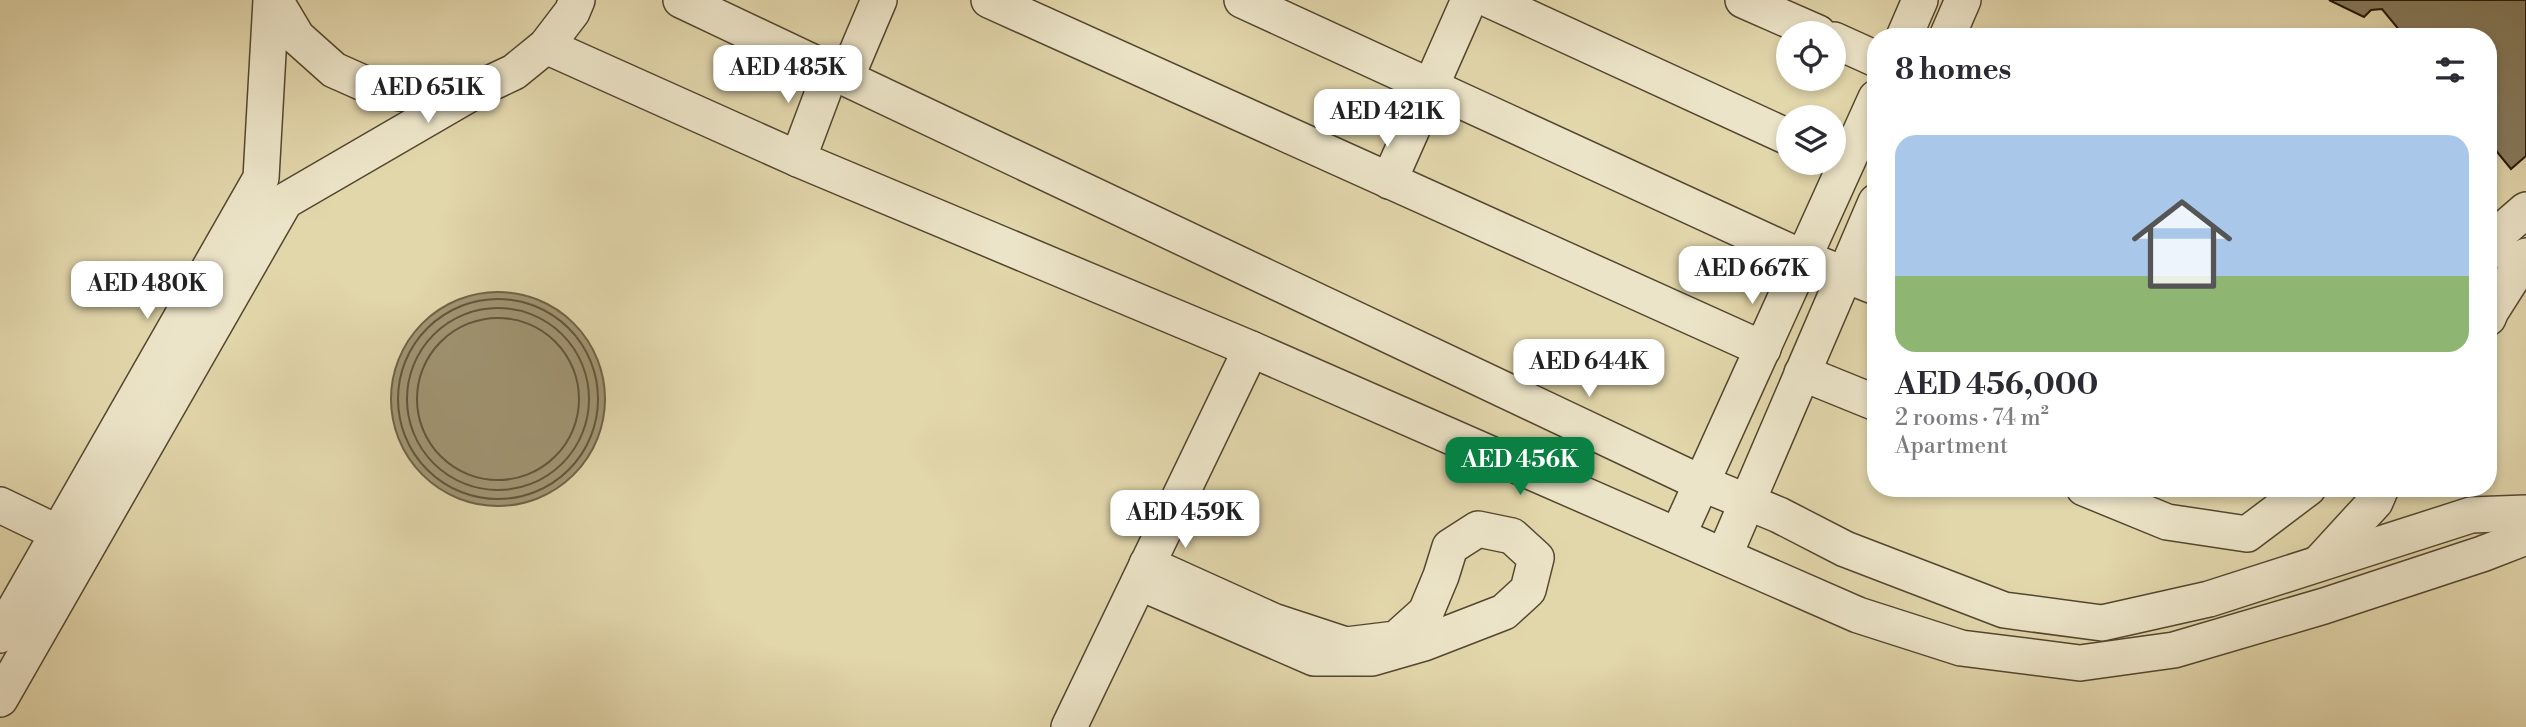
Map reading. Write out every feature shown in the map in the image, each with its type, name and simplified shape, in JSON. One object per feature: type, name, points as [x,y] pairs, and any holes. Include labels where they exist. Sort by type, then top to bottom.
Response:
[{"type":"street","points":[[273,0],[297,37],[334,70],[379,90],[429,97],[478,89]]},
{"type":"street","points":[[0,635],[261,178],[273,0]]},
{"type":"street","points":[[0,699],[285,201],[478,89],[514,72],[546,46],[572,12],[577,0]]},
{"type":"street","points":[[681,0],[1701,482],[1749,501],[1845,549],[2004,610],[2102,623],[2208,599],[2318,564],[2464,501],[2526,513]]},
{"type":"street","points":[[798,159],[879,0]]},
{"type":"street","points":[[989,0],[1763,349]]},
{"type":"street","points":[[1242,0],[1803,258],[1860,281]]},
{"type":"street","points":[[1389,181],[1469,0]]},
{"type":"street","points":[[1490,0],[1776,131]]},
{"type":"street","points":[[1743,0],[1791,21]]},
{"type":"street","points":[[1908,28],[1920,0]]},
{"type":"street","points":[[1951,28],[1963,0]]},
{"type":"street","points":[[1846,45],[1867,55]]},
{"type":"street","points":[[546,46],[798,159],[1251,349],[1858,615],[1961,648],[2080,663],[2174,650],[2324,606],[2526,537]]},
{"type":"street","points":[[1846,150],[1867,114]]},
{"type":"street","points":[[1678,536],[1803,258],[1834,175]]},
{"type":"street","points":[[2497,240],[2504,229],[2526,210]]},
{"type":"street","points":[[1724,556],[1802,373],[1860,281],[1867,246]]},
{"type":"street","points":[[2497,302],[2526,256]]},
{"type":"street","points":[[1069,727],[1251,349]]},
{"type":"street","points":[[1802,373],[1867,399]]},
{"type":"street","points":[[2106,497],[2167,522],[2247,534],[2296,497]]},
{"type":"street","points":[[2318,564],[2377,497]]},
{"type":"street","points":[[0,505],[58,533]]},
{"type":"street","points":[[1478,529],[1511,536],[1536,558],[1528,590],[1504,612],[1424,643],[1372,658],[1314,658],[1143,573],[1346,645],[1396,639],[1426,612],[1450,547],[1478,529]]},
{"type":"water","points":[[498,292],[539,300],[574,323],[597,358],[605,399],[597,440],[574,475],[539,498],[498,506],[457,498],[422,475],[399,440],[391,399],[399,358],[422,323],[457,300]]},
{"type":"building","points":[[2329,0],[2526,0],[2526,156],[2511,169],[2497,152],[2497,28],[2398,28],[2382,9],[2371,10],[2364,17]]}]
